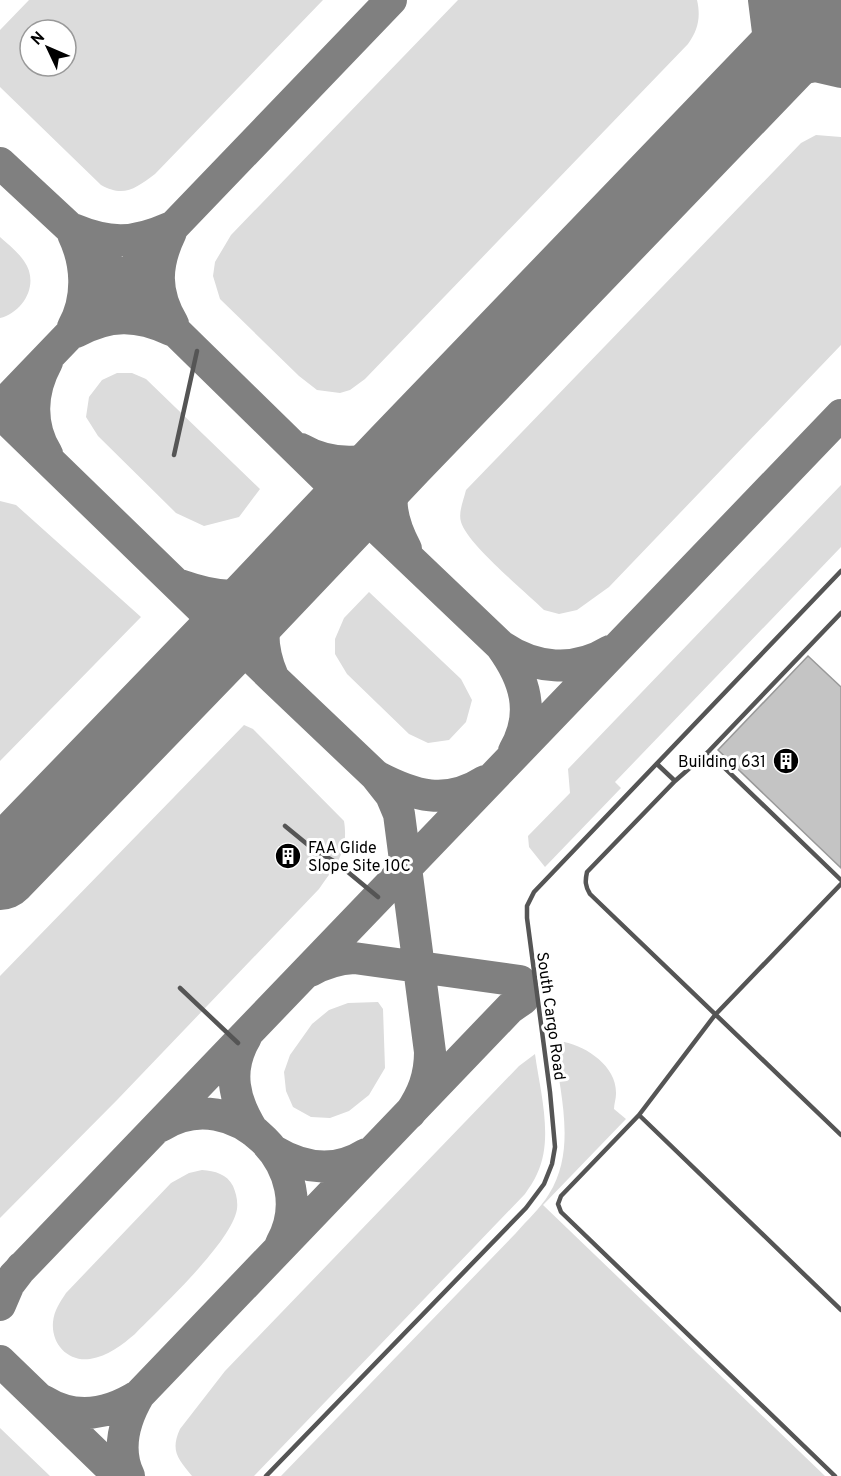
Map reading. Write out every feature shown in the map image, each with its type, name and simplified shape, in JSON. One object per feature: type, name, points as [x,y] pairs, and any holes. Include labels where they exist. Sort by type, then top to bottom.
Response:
[{"type":"lane","points":[[174,455],[196,351]]},
{"type":"lane","name":"South Cargo Road","points":[[266,1476],[526,1208],[544,1184],[552,1164],[555,1147],[527,918],[527,906],[534,892],[841,571]]},
{"type":"lane","points":[[841,613],[708,752],[675,781],[587,872],[585,879],[590,894],[841,1136]]},
{"type":"lane","points":[[708,752],[841,880]]},
{"type":"lane","points":[[657,764],[675,781]]},
{"type":"lane","points":[[285,826],[313,849],[337,863],[378,897]]},
{"type":"lane","points":[[835,1476],[561,1212],[558,1204],[561,1196],[639,1115],[715,1015],[841,884]]},
{"type":"lane","points":[[180,988],[238,1043]]},
{"type":"lane","points":[[639,1115],[841,1310]]},
{"type":"shaded area","points":[[29,0],[323,0],[155,174],[130,190],[116,191],[101,185],[0,87],[0,30]]},
{"type":"shaded area","points":[[458,0],[697,0],[699,18],[688,44],[365,379],[350,390],[340,393],[317,390],[299,376],[220,299],[213,276],[215,262],[231,235]]},
{"type":"shaded area","points":[[816,135],[841,137],[841,345],[609,587],[577,610],[559,614],[544,610],[485,555],[466,532],[460,514],[466,490],[801,143]]},
{"type":"shaded area","points":[[0,237],[22,258],[29,270],[30,287],[27,296],[16,310],[0,318]]},
{"type":"shaded area","points":[[117,373],[132,373],[146,379],[260,489],[239,517],[204,526],[176,513],[98,436],[86,417],[89,397],[102,380]]},
{"type":"shaded area","points":[[841,485],[841,547],[615,782],[621,788],[545,867],[529,847],[528,836],[570,793],[568,769]]},
{"type":"shaded area","points":[[0,501],[16,505],[141,617],[0,761]]},
{"type":"shaded area","points":[[369,592],[461,679],[472,700],[466,722],[449,740],[428,743],[409,734],[347,674],[335,654],[335,639],[344,618]]},
{"type":"shaded area","points":[[244,725],[253,729],[344,821],[345,841],[340,858],[319,889],[118,1099],[0,1218],[0,976]]},
{"type":"shaded area","points":[[378,1002],[383,1009],[385,1068],[369,1095],[349,1111],[330,1118],[311,1117],[293,1107],[286,1091],[284,1072],[290,1055],[312,1024],[329,1010],[348,1003]]},
{"type":"shaded area","points":[[564,1042],[582,1048],[606,1067],[615,1084],[614,1109],[626,1119],[543,1205],[825,1476],[281,1476],[538,1210],[549,1194],[558,1177],[564,1140],[562,1102],[554,1045]]},
{"type":"shaded area","points":[[535,1054],[544,1115],[545,1146],[537,1174],[525,1194],[254,1476],[192,1476],[177,1454],[177,1437],[180,1429],[225,1371],[519,1066]]},
{"type":"shaded area","points":[[202,1170],[224,1176],[233,1186],[237,1200],[237,1209],[232,1223],[209,1256],[135,1334],[109,1353],[97,1358],[82,1359],[75,1358],[62,1350],[55,1337],[53,1322],[66,1293],[171,1183],[189,1173]]},
{"type":"shaded area","points":[[0,1428],[50,1476],[0,1476]]},
{"type":"building","name":"Building 631","points":[[808,656],[841,687],[841,868],[718,750]]},
{"type":"taxiway","points":[[0,407],[391,0]]},
{"type":"taxiway","points":[[755,86],[769,40],[764,0]]},
{"type":"taxiway","points":[[782,0],[841,56]]},
{"type":"taxiway","points":[[755,86],[785,72],[815,66],[841,72]]},
{"type":"taxiway","points":[[0,163],[501,646],[516,671],[525,697],[525,723],[514,751]]},
{"type":"taxiway","points":[[73,229],[98,237],[121,240],[144,237],[169,228]]},
{"type":"taxiway","points":[[171,232],[162,256],[159,278],[162,301],[173,324]]},
{"type":"taxiway","points":[[73,234],[81,257],[84,280],[82,304],[73,327]]},
{"type":"taxiway","points":[[76,332],[100,322],[123,318],[146,321],[171,330]]},
{"type":"taxiway","points":[[47,362],[38,385],[34,408],[37,431],[47,454]]},
{"type":"taxiway","points":[[0,413],[376,776],[391,795],[399,814],[430,1052],[425,1084],[410,1113]]},
{"type":"taxiway","points":[[14,1276],[841,415]]},
{"type":"taxiway","points":[[301,449],[325,459],[349,462],[399,455],[393,481],[392,503],[395,524],[406,549]]},
{"type":"taxiway","points":[[180,585],[206,593],[229,596],[253,593],[278,583],[268,606],[264,629],[265,653],[273,677]]},
{"type":"taxiway","points":[[501,646],[527,660],[555,665],[583,663],[610,651]]},
{"type":"taxiway","points":[[376,776],[417,793],[443,796],[457,794],[485,781]]},
{"type":"taxiway","points":[[310,971],[331,962],[354,958],[520,981]]},
{"type":"taxiway","points":[[129,1476],[123,1455],[124,1434],[139,1395],[510,1008],[523,999]]},
{"type":"taxiway","points":[[246,1037],[240,1049],[234,1073],[237,1097],[253,1131]]},
{"type":"taxiway","points":[[161,1126],[189,1115],[216,1115],[242,1124],[264,1140],[280,1162],[290,1188],[291,1216],[281,1244]]},
{"type":"taxiway","points":[[274,1151],[297,1162],[320,1166],[343,1164],[366,1154]]},
{"type":"taxiway","points":[[0,1305],[9,1284],[22,1267]]},
{"type":"taxiway","points":[[0,1361],[119,1476]]},
{"type":"taxiway","points":[[44,1401],[68,1411],[92,1413],[116,1407],[139,1395]]},
{"type":"runway","points":[[0,871],[837,0]]},
{"type":"place","name":"Building 631","points":[[786,761]]},
{"type":"place","name":"FAA Glide Slope Site 10C","points":[[288,856]]}]
